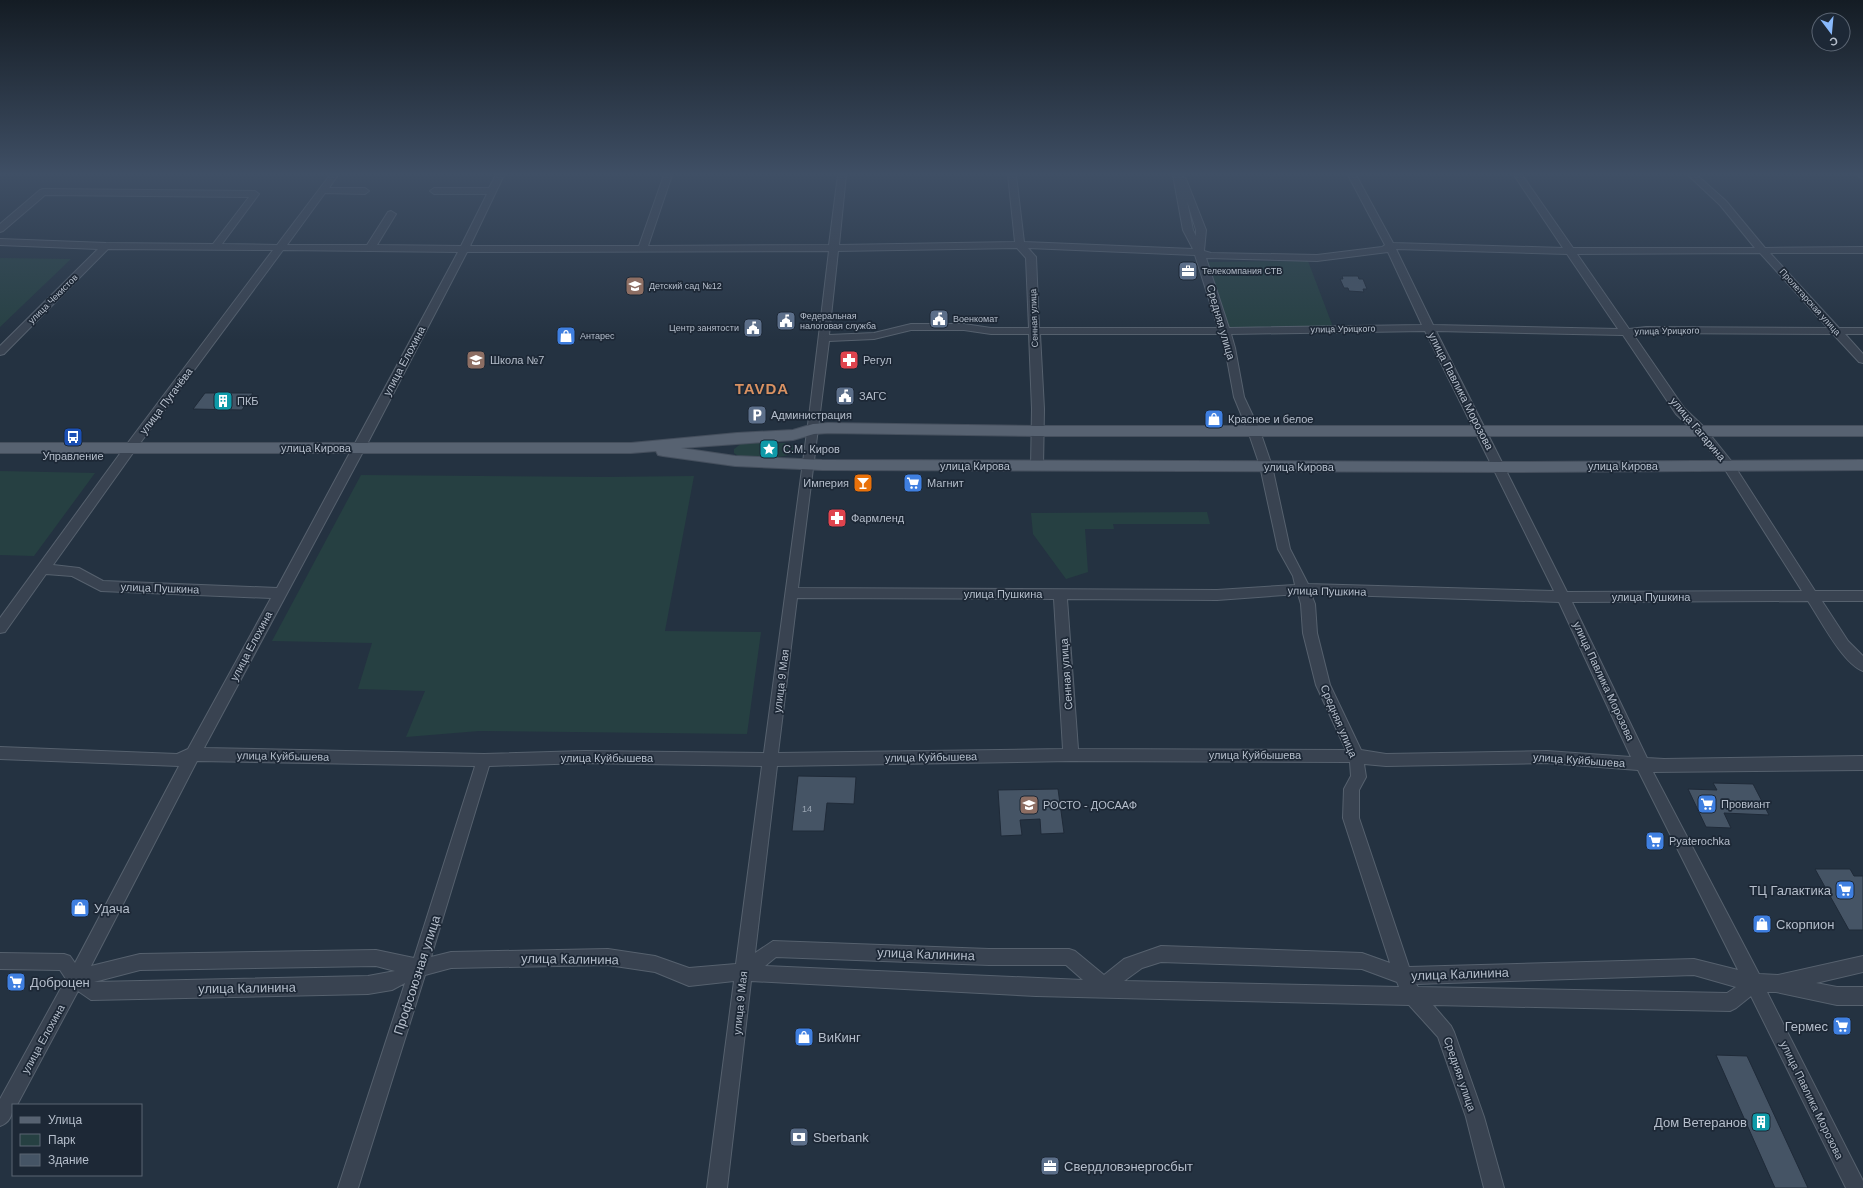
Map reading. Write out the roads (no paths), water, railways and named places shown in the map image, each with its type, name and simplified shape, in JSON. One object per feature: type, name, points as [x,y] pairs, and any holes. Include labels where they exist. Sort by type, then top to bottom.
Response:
[{"type":"main road","name":"улица Кирова","points":[[0,448],[632,448],[737,438],[792,435],[813,428],[1037,431],[1863,431]]},
{"type":"main road","points":[[735,461],[724,456],[722,449],[728,442],[737,438]]},
{"type":"main road","name":"улица Кирова","points":[[632,448],[735,461],[808,464],[1037,467],[1863,465]]},
{"type":"street","points":[[216,246],[228,230]]},
{"type":"street","name":"улица Пугачёва","points":[[0,628],[131,447],[293,230]]},
{"type":"street","points":[[371,247],[381,230]]},
{"type":"street","name":"улица Елохина","points":[[0,1117],[76,978],[193,754],[359,448],[473,230]]},
{"type":"street","points":[[643,248],[649,230]]},
{"type":"street","name":"улица 9 Мая","points":[[717,1188],[743,972],[813,428],[835,230]]},
{"type":"street","name":"Сенная улица","points":[[1018,230],[1020,245],[1031,257],[1038,409],[1037,467]]},
{"type":"street","name":"Средняя улица","points":[[1188,230],[1200,252],[1226,331],[1239,397],[1254,431],[1266,466],[1284,549],[1299,576],[1308,604],[1310,633],[1322,685],[1356,756],[1359,777],[1352,789],[1351,818],[1403,976],[1413,996],[1445,1032],[1475,1117],[1494,1188]]},
{"type":"street","name":"улица Павлика Морозова","points":[[1382,230],[1563,597],[1650,781],[1754,983],[1856,1188]]},
{"type":"street","name":"улица Гагарина","points":[[1556,230],[1680,411],[1700,430],[1728,465],[1810,596],[1843,645],[1863,665]]},
{"type":"street","name":"Пролетарская улица","points":[[1746,230],[1835,331],[1863,360]]},
{"type":"street","points":[[0,242],[106,246],[371,247],[464,249],[833,248],[1020,245],[1200,252],[1210,256],[1317,258],[1385,250],[1390,246],[1570,251],[1863,250]]},
{"type":"street","name":"улица Чекистов","points":[[0,352],[106,246]]},
{"type":"street","name":"улица Урицкого","points":[[824,338],[874,336],[911,328],[964,327],[990,330],[1226,331],[1429,328],[1626,332],[1646,330],[1863,331]]},
{"type":"street","name":"улица Пушкина","points":[[44,569],[74,571],[101,586],[280,593]]},
{"type":"street","name":"улица Пушкина","points":[[791,593],[1217,595],[1303,589],[1563,597],[1863,596]]},
{"type":"street","name":"Сенная улица","points":[[1060,594],[1071,755]]},
{"type":"street","name":"улица Куйбышева","points":[[0,753],[177,760],[193,754],[484,760],[585,757],[771,759],[1071,755],[1356,756],[1386,760],[1547,757],[1664,766],[1863,763]]},
{"type":"street","name":"Профсоюзная улица","points":[[348,1188],[484,760]]},
{"type":"street","name":"улица Калинина","points":[[743,972],[773,950],[989,957],[1069,957],[1105,987]]},
{"type":"street","name":"улица Калинина","points":[[1105,987],[1118,974],[1137,961],[1161,954],[1362,961],[1403,976],[1694,967],[1754,983],[1776,983],[1837,996],[1863,996]]},
{"type":"street","name":"улица Калинина","points":[[0,961],[64,962],[76,978],[91,991],[368,985],[392,980],[419,968],[451,960],[608,957],[654,964],[690,977],[743,972],[777,975],[1029,986],[1413,996],[1730,1002],[1754,983]]},
{"type":"street","name":"улица Калинина","points":[[76,978],[140,962],[376,958],[419,968]]},
{"type":"street","name":"улица Калинина","points":[[1776,983],[1863,964]]},
{"type":"place","name":"Телекомпания СТВ","points":[[1188,271]]},
{"type":"place","name":"Детский сад №12","points":[[635,286]]},
{"type":"place","name":"Военкомат","points":[[939,319]]},
{"type":"place","name":"Федеральная налоговая служба","points":[[786,321]]},
{"type":"place","name":"Центр занятости","points":[[753,328]]},
{"type":"place","name":"Антарес","points":[[566,336]]},
{"type":"place","name":"Школа №7","points":[[476,360]]},
{"type":"place","name":"Регул","points":[[849,360]]},
{"type":"place","name":"ЗАГС","points":[[845,396]]},
{"type":"place","name":"ПКБ","points":[[223,401]]},
{"type":"place","name":"Администрация","points":[[757,415]]},
{"type":"place","name":"Красное и белое","points":[[1214,419]]},
{"type":"place","name":"Управление","points":[[73,437]]},
{"type":"place","name":"С.М. Киров","points":[[769,449]]},
{"type":"place","name":"Империя","points":[[863,483]]},
{"type":"place","name":"Магнит","points":[[913,483]]},
{"type":"place","name":"Фармленд","points":[[837,518]]},
{"type":"place","name":"Провиант","points":[[1707,804]]},
{"type":"place","name":"РОСТО - ДОСААФ","points":[[1029,805]]},
{"type":"place","name":"Pyaterochka","points":[[1655,841]]},
{"type":"place","name":"ТЦ Галактика","points":[[1845,890]]},
{"type":"place","name":"Удача","points":[[80,908]]},
{"type":"place","name":"Скорпион","points":[[1762,924]]},
{"type":"place","name":"Доброцен","points":[[16,982]]},
{"type":"place","name":"Гермес","points":[[1842,1026]]},
{"type":"place","name":"ВиКинг","points":[[804,1037]]},
{"type":"place","name":"Дом Ветеранов","points":[[1761,1122]]},
{"type":"place","name":"Sberbank","points":[[799,1137]]},
{"type":"place","name":"Свердловэнергосбыт","points":[[1050,1166]]},
{"type":"district","name":"TAVDA","points":[[762,388]]}]
